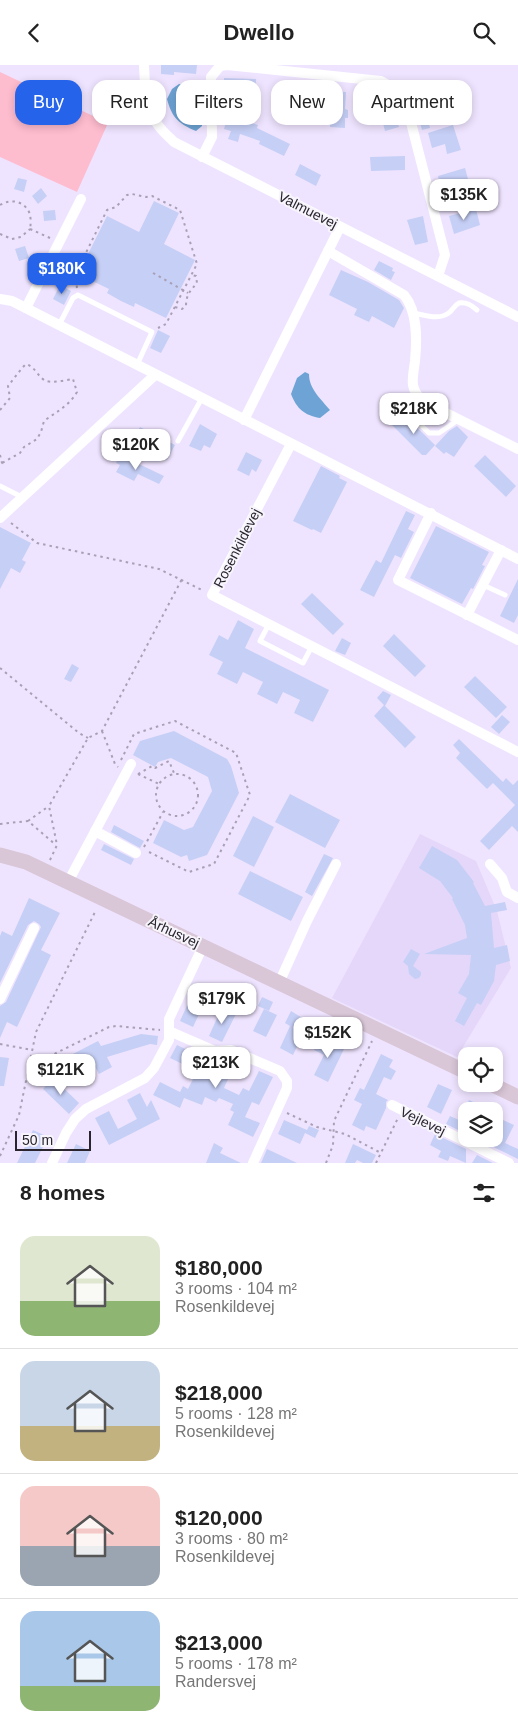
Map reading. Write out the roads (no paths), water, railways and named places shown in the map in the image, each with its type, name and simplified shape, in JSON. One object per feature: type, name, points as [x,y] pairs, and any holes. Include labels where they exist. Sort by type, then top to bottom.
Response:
[{"type":"street","name":"Valmuevej","points":[[144,65],[145,87],[149,108],[158,126],[174,142],[518,317]]},
{"type":"street","points":[[202,157],[212,137],[211,77],[220,66],[381,81],[397,90],[405,99],[445,255],[438,276]]},
{"type":"street","points":[[26,308],[81,199]]},
{"type":"street","points":[[244,419],[340,227]]},
{"type":"street","points":[[328,251],[404,295],[411,303],[416,326],[413,383],[416,394],[422,401],[518,449]]},
{"type":"street","points":[[0,299],[12,301],[26,308],[518,559]]},
{"type":"street","points":[[1,517],[156,375]]},
{"type":"street","name":"Rosenkildevej","points":[[291,444],[212,595],[518,752]]},
{"type":"street","points":[[431,513],[398,581],[518,640]]},
{"type":"street","points":[[467,615],[501,550]]},
{"type":"street","points":[[68,882],[125,768]]},
{"type":"street","points":[[95,831],[139,851]]},
{"type":"street","name":"Århusvej","points":[[0,855],[26,862],[458,1068]]},
{"type":"street","points":[[280,983],[307,921],[336,864]]},
{"type":"street","points":[[490,864],[502,878],[507,892],[518,898]]},
{"type":"street","points":[[0,999],[34,928]]},
{"type":"street","points":[[52,1163],[66,1133],[86,1109],[145,1078],[154,1068],[169,1040],[169,1019],[203,946]]},
{"type":"street","points":[[169,1031],[215,1051],[231,1049],[280,1071],[287,1081],[287,1088],[253,1163]]},
{"type":"street","points":[[503,1090],[518,1097]]},
{"type":"street","name":"Vejlevej","points":[[392,1105],[509,1163]]},
{"type":"lane","points":[[59,325],[73,298],[78,295],[152,332],[137,365]]},
{"type":"lane","points":[[413,313],[435,317],[442,316],[459,303],[468,303],[477,310]]},
{"type":"lane","points":[[178,441],[202,398]]},
{"type":"lane","points":[[422,401],[414,417],[429,433],[439,433],[459,419]]},
{"type":"lane","points":[[0,486],[22,497]]},
{"type":"lane","points":[[483,585],[505,595]]},
{"type":"lane","points":[[269,624],[260,641],[302,663],[312,646]]},
{"type":"water","points":[[176,86],[176,118],[171,111],[167,99],[172,89]]},
{"type":"water","points":[[184,125],[202,125],[196,131]]},
{"type":"water","points":[[305,372],[309,374],[311,384],[316,393],[330,410],[320,418],[302,411],[291,394],[297,378]]}]
